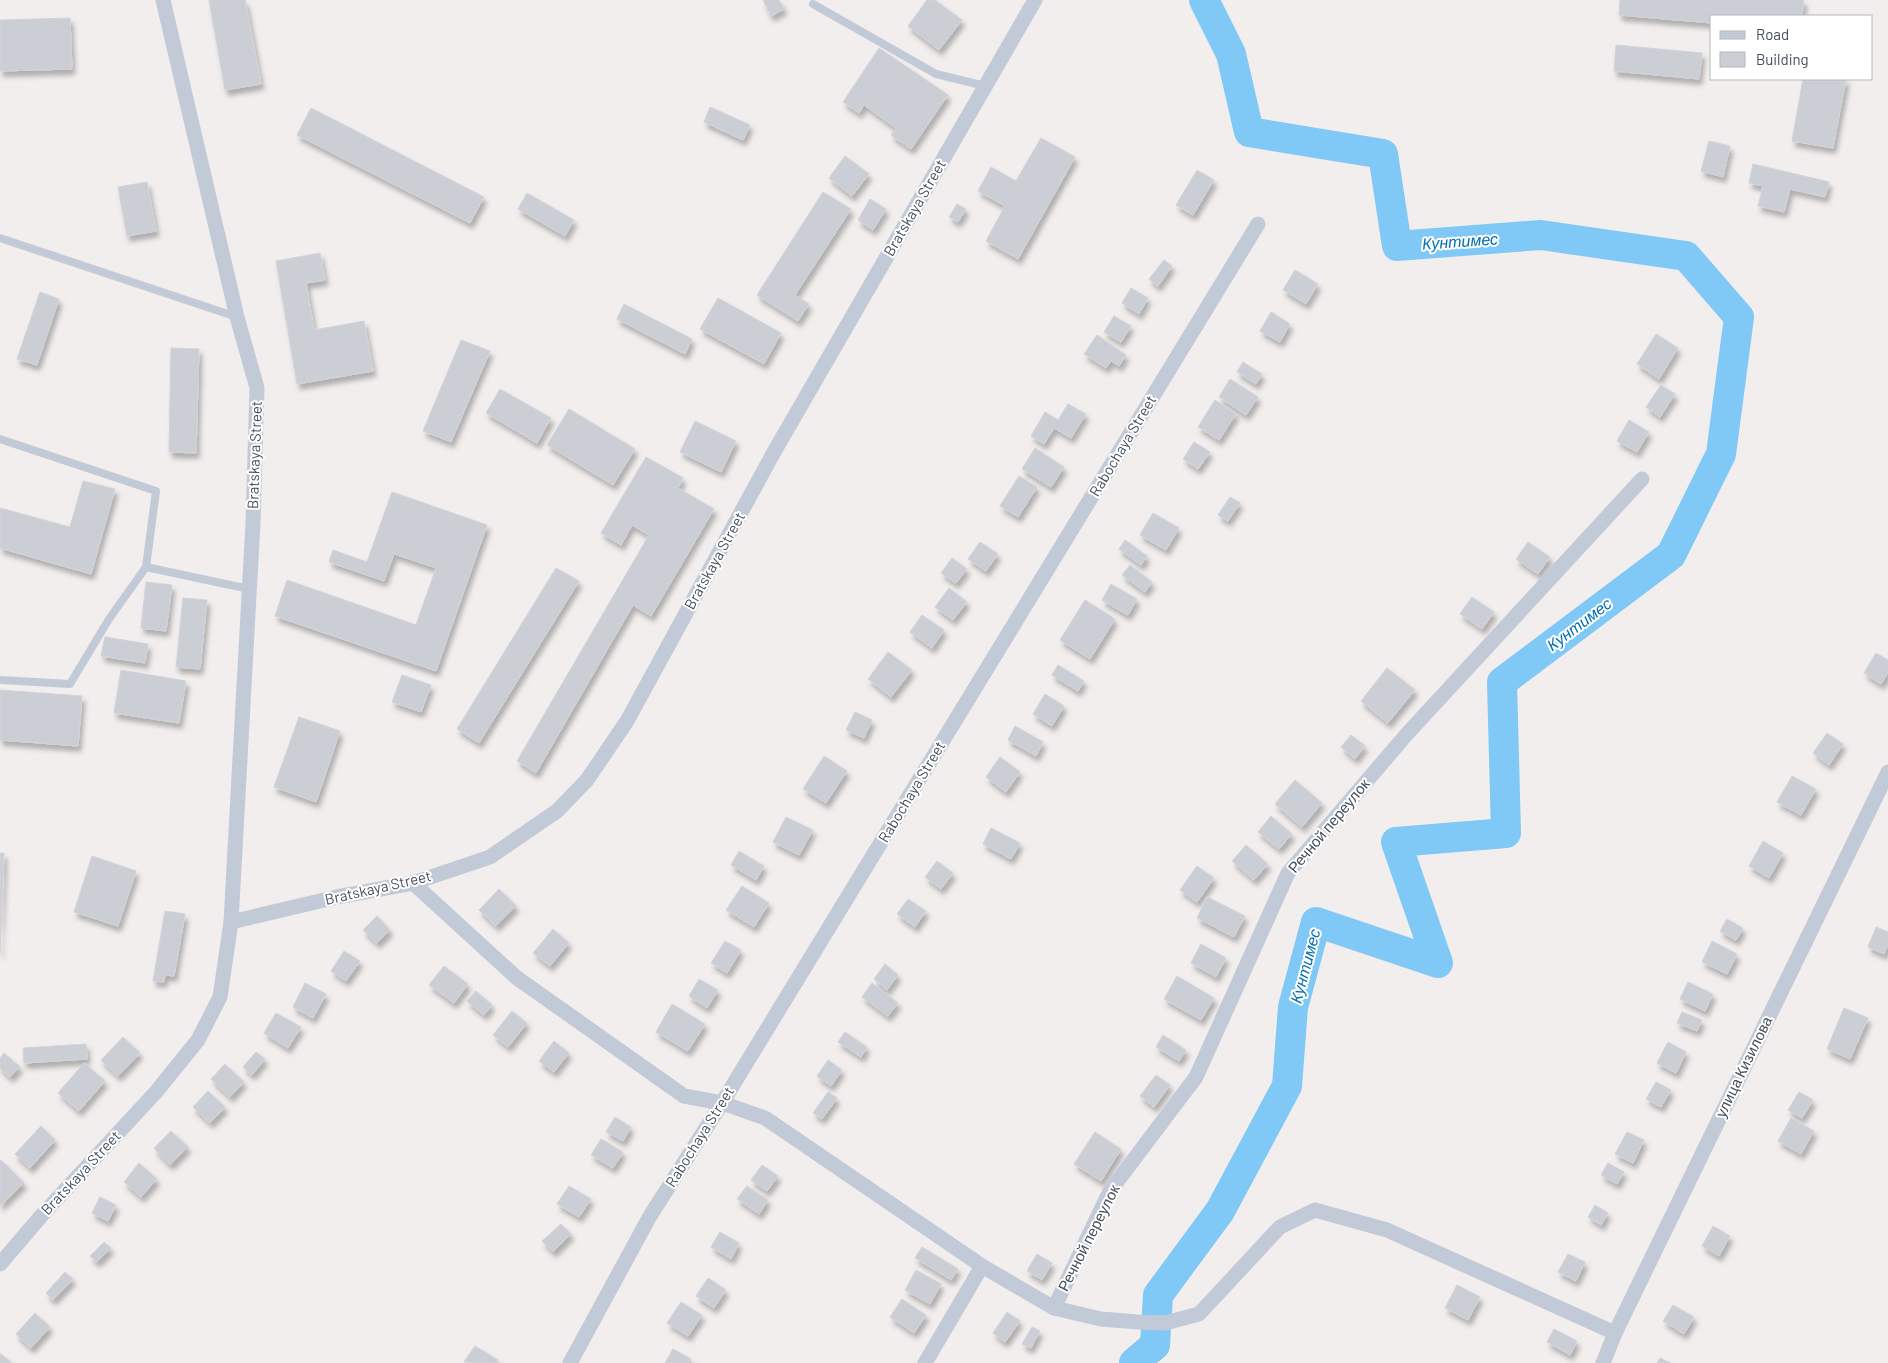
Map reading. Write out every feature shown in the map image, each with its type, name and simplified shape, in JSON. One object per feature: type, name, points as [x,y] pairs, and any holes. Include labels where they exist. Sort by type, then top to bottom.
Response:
[{"type":"street","name":"Bratskaya Street","points":[[0,1264],[42,1215],[156,1092],[198,1040],[220,997],[232,922],[250,589],[257,388],[236,317],[163,0]]},
{"type":"street","name":"Bratskaya Street","points":[[232,922],[337,897],[413,883],[490,857],[557,811],[587,780],[627,721],[774,452],[1035,0]]},
{"type":"street","name":"Rabochaya Street","points":[[570,1363],[650,1216],[722,1103],[1258,224]]},
{"type":"street","name":"Речной переулок","points":[[1054,1308],[1110,1191],[1196,1077],[1288,873],[1406,735],[1642,479]]},
{"type":"street","name":"улица Кизилова","points":[[1603,1363],[1615,1333],[1888,772]]},
{"type":"street","points":[[413,883],[517,978],[684,1096],[722,1103],[765,1118],[982,1266],[1054,1308],[1101,1319],[1138,1322],[1165,1323],[1199,1314],[1280,1227],[1315,1210],[1388,1230],[1615,1333]]},
{"type":"street","points":[[925,1363],[982,1266]]},
{"type":"lane","points":[[813,4],[936,74],[985,86]]},
{"type":"lane","points":[[0,238],[236,317]]},
{"type":"lane","points":[[0,439],[156,490],[146,567],[108,619],[70,684],[0,680]]},
{"type":"lane","points":[[146,567],[250,589]]},
{"type":"building","points":[[209,0],[245,0],[261,84],[225,90]]},
{"type":"building","points":[[763,0],[779,0],[784,9],[771,16]]},
{"type":"building","points":[[927,0],[935,0],[962,20],[939,50],[908,26]]},
{"type":"building","points":[[1620,0],[1804,0],[1802,15],[1710,15],[1710,23],[1619,15]]},
{"type":"building","points":[[70,18],[72,69],[0,71],[0,20]]},
{"type":"building","points":[[1616,45],[1702,53],[1699,79],[1614,71]]},
{"type":"building","points":[[879,48],[948,95],[911,149],[891,135],[896,128],[864,105],[859,113],[843,102]]},
{"type":"building","points":[[1803,80],[1846,80],[1833,148],[1792,141]]},
{"type":"building","points":[[710,107],[750,125],[743,140],[704,122]]},
{"type":"building","points":[[311,108],[484,197],[470,223],[297,135]]},
{"type":"building","points":[[1041,138],[1075,157],[1018,259],[986,241],[1005,206],[978,191],[991,167],[1016,181]]},
{"type":"building","points":[[1709,141],[1730,146],[1723,177],[1701,171]]},
{"type":"building","points":[[845,156],[869,174],[852,196],[829,178]]},
{"type":"building","points":[[1753,164],[1829,182],[1825,197],[1790,189],[1784,212],[1758,206],[1763,186],[1749,183]]},
{"type":"building","points":[[1197,170],[1214,180],[1193,215],[1176,205]]},
{"type":"building","points":[[147,182],[156,231],[127,236],[118,187]]},
{"type":"building","points":[[823,192],[851,209],[795,295],[809,304],[798,321],[757,295]]},
{"type":"building","points":[[527,193],[574,220],[565,236],[518,209]]},
{"type":"building","points":[[870,199],[886,209],[873,230],[858,220]]},
{"type":"building","points":[[957,204],[966,209],[958,222],[949,217]]},
{"type":"building","points":[[320,253],[325,280],[306,283],[314,330],[364,321],[373,371],[297,384],[276,261]]},
{"type":"building","points":[[1164,260],[1172,266],[1158,286],[1149,279]]},
{"type":"building","points":[[1295,270],[1318,284],[1306,304],[1283,290]]},
{"type":"building","points":[[1131,288],[1148,298],[1139,314],[1122,303]]},
{"type":"building","points":[[40,292],[59,299],[37,365],[17,359]]},
{"type":"building","points":[[718,298],[781,333],[764,364],[700,329]]},
{"type":"building","points":[[624,304],[692,339],[685,354],[617,319]]},
{"type":"building","points":[[1271,312],[1290,324],[1280,342],[1260,331]]},
{"type":"building","points":[[1114,316],[1131,326],[1121,342],[1104,332]]},
{"type":"building","points":[[1656,334],[1678,348],[1659,379],[1637,364]]},
{"type":"building","points":[[1097,335],[1126,355],[1119,366],[1111,361],[1106,368],[1084,354]]},
{"type":"building","points":[[461,340],[490,351],[451,442],[423,431]]},
{"type":"building","points":[[171,348],[199,349],[196,453],[169,452]]},
{"type":"building","points":[[1243,362],[1262,374],[1256,384],[1237,372]]},
{"type":"building","points":[[1230,379],[1258,397],[1246,415],[1219,397]]},
{"type":"building","points":[[1661,385],[1675,394],[1660,417],[1646,407]]},
{"type":"building","points":[[500,389],[551,418],[537,443],[486,413]]},
{"type":"building","points":[[1215,400],[1236,414],[1219,440],[1198,427]]},
{"type":"building","points":[[1068,404],[1086,414],[1071,438],[1054,428],[1044,444],[1031,436],[1045,412],[1058,420]]},
{"type":"building","points":[[569,409],[635,449],[613,485],[547,445]]},
{"type":"building","points":[[1629,420],[1649,432],[1637,452],[1617,441]]},
{"type":"building","points":[[695,421],[736,441],[721,472],[680,452]]},
{"type":"building","points":[[1194,442],[1210,452],[1198,469],[1183,459]]},
{"type":"building","points":[[1035,448],[1064,467],[1051,487],[1022,469]]},
{"type":"building","points":[[646,457],[683,478],[678,488],[714,509],[651,616],[633,605],[536,773],[517,761],[649,535],[632,525],[621,545],[601,533]]},
{"type":"building","points":[[1019,476],[1037,487],[1018,517],[1000,506]]},
{"type":"building","points":[[83,481],[115,489],[91,574],[0,548],[0,508],[70,527]]},
{"type":"building","points":[[392,492],[487,525],[436,671],[275,616],[287,580],[416,625],[436,568],[394,554],[384,581],[329,562],[333,550],[367,562]]},
{"type":"building","points":[[1230,497],[1240,503],[1228,521],[1218,515]]},
{"type":"building","points":[[1153,513],[1179,528],[1166,550],[1140,535]]},
{"type":"building","points":[[1125,540],[1147,556],[1141,565],[1119,549]]},
{"type":"building","points":[[980,542],[998,554],[986,571],[968,559]]},
{"type":"building","points":[[1528,542],[1550,557],[1538,574],[1516,559]]},
{"type":"building","points":[[952,558],[967,569],[956,583],[941,573]]},
{"type":"building","points":[[1130,565],[1152,582],[1145,592],[1122,575]]},
{"type":"building","points":[[556,568],[579,581],[479,743],[457,729]]},
{"type":"building","points":[[146,582],[172,585],[166,631],[141,628]]},
{"type":"building","points":[[1111,584],[1137,599],[1128,615],[1102,600]]},
{"type":"building","points":[[949,588],[967,602],[953,620],[935,607]]},
{"type":"building","points":[[1472,597],[1494,612],[1482,629],[1460,614]]},
{"type":"building","points":[[183,598],[207,600],[200,669],[176,667]]},
{"type":"building","points":[[1085,600],[1115,619],[1090,659],[1060,640]]},
{"type":"building","points":[[922,615],[944,630],[932,648],[910,632]]},
{"type":"building","points":[[105,637],[148,644],[145,663],[101,656]]},
{"type":"building","points":[[888,652],[912,670],[891,697],[868,679]]},
{"type":"building","points":[[1876,653],[1888,660],[1888,673],[1881,684],[1864,673]]},
{"type":"building","points":[[1058,665],[1084,681],[1078,691],[1052,675]]},
{"type":"building","points":[[1387,668],[1415,690],[1388,723],[1361,701]]},
{"type":"building","points":[[121,670],[186,681],[179,723],[114,713]]},
{"type":"building","points":[[402,675],[431,685],[421,712],[392,702]]},
{"type":"building","points":[[0,690],[82,696],[78,746],[0,740]]},
{"type":"building","points":[[1045,694],[1064,706],[1052,726],[1033,714]]},
{"type":"building","points":[[855,712],[872,720],[864,738],[846,730]]},
{"type":"building","points":[[299,717],[340,731],[316,802],[274,787]]},
{"type":"building","points":[[1015,726],[1043,742],[1036,756],[1008,740]]},
{"type":"building","points":[[1827,733],[1843,744],[1829,765],[1813,753]]},
{"type":"building","points":[[1351,735],[1365,746],[1355,759],[1341,747]]},
{"type":"building","points":[[824,756],[847,771],[826,803],[803,789]]},
{"type":"building","points":[[1000,757],[1020,772],[1006,792],[986,777]]},
{"type":"building","points":[[1792,776],[1816,789],[1801,815],[1777,802]]},
{"type":"building","points":[[1295,780],[1322,803],[1302,827],[1275,804]]},
{"type":"building","points":[[1271,816],[1292,834],[1279,849],[1258,832]]},
{"type":"building","points":[[786,817],[813,830],[799,855],[773,842]]},
{"type":"building","points":[[991,828],[1020,843],[1011,859],[983,844]]},
{"type":"building","points":[[1763,841],[1783,853],[1769,878],[1749,866]]},
{"type":"building","points":[[1246,845],[1268,864],[1254,880],[1232,861]]},
{"type":"building","points":[[739,851],[764,866],[756,880],[731,865]]},
{"type":"building","points":[[0,853],[4,853],[0,953]]},
{"type":"building","points":[[92,856],[136,871],[118,926],[74,912]]},
{"type":"building","points":[[937,861],[953,873],[941,889],[925,877]]},
{"type":"building","points":[[1197,866],[1214,878],[1197,902],[1180,890]]},
{"type":"building","points":[[742,886],[769,903],[754,927],[726,910]]},
{"type":"building","points":[[499,889],[516,906],[496,926],[479,910]]},
{"type":"building","points":[[1207,897],[1245,916],[1234,937],[1197,918]]},
{"type":"building","points":[[908,899],[926,911],[915,927],[897,914]]},
{"type":"building","points":[[165,911],[185,914],[174,976],[165,975],[164,982],[153,981]]},
{"type":"building","points":[[377,916],[390,930],[377,943],[363,930]]},
{"type":"building","points":[[1727,919],[1743,928],[1736,940],[1720,931]]},
{"type":"building","points":[[1876,927],[1888,932],[1888,944],[1884,954],[1868,947]]},
{"type":"building","points":[[553,929],[569,943],[550,966],[533,953]]},
{"type":"building","points":[[725,941],[741,950],[727,973],[711,963]]},
{"type":"building","points":[[1712,941],[1737,954],[1727,974],[1702,962]]},
{"type":"building","points":[[1201,944],[1226,958],[1216,977],[1191,963]]},
{"type":"building","points":[[344,951],[360,961],[346,981],[331,971]]},
{"type":"building","points":[[885,964],[898,975],[887,990],[874,979]]},
{"type":"building","points":[[444,966],[468,984],[454,1003],[429,985]]},
{"type":"building","points":[[1177,976],[1214,998],[1201,1020],[1164,999]]},
{"type":"building","points":[[699,979],[718,990],[707,1008],[689,996]]},
{"type":"building","points":[[1688,982],[1713,994],[1705,1011],[1680,999]]},
{"type":"building","points":[[305,983],[326,994],[313,1018],[293,1007]]},
{"type":"building","points":[[872,983],[898,1003],[888,1016],[862,997]]},
{"type":"building","points":[[476,991],[492,1005],[484,1015],[467,1001]]},
{"type":"building","points":[[672,1004],[705,1024],[688,1051],[656,1032]]},
{"type":"building","points":[[1844,1008],[1868,1018],[1850,1059],[1827,1049]]},
{"type":"building","points":[[512,1011],[527,1023],[508,1047],[493,1035]]},
{"type":"building","points":[[1682,1012],[1702,1020],[1697,1031],[1677,1023]]},
{"type":"building","points":[[276,1013],[301,1027],[288,1048],[264,1033]]},
{"type":"building","points":[[845,1032],[867,1047],[861,1057],[838,1042]]},
{"type":"building","points":[[1163,1035],[1186,1050],[1179,1061],[1156,1047]]},
{"type":"building","points":[[123,1037],[140,1053],[118,1076],[101,1060]]},
{"type":"building","points":[[554,1041],[569,1053],[554,1072],[539,1061]]},
{"type":"building","points":[[1668,1042],[1686,1052],[1676,1073],[1657,1063]]},
{"type":"building","points":[[86,1044],[87,1059],[24,1063],[23,1048]]},
{"type":"building","points":[[256,1052],[265,1059],[252,1075],[243,1067]]},
{"type":"building","points":[[4,1053],[20,1067],[10,1077],[0,1068],[0,1058]]},
{"type":"building","points":[[828,1060],[842,1070],[831,1086],[817,1076]]},
{"type":"building","points":[[84,1063],[105,1081],[79,1111],[58,1093]]},
{"type":"building","points":[[225,1064],[244,1082],[230,1097],[211,1079]]},
{"type":"building","points":[[1156,1075],[1170,1085],[1154,1107],[1140,1096]]},
{"type":"building","points":[[1656,1082],[1671,1090],[1661,1107],[1646,1099]]},
{"type":"building","points":[[208,1091],[225,1107],[210,1123],[193,1107]]},
{"type":"building","points":[[828,1092],[837,1098],[822,1119],[813,1113]]},
{"type":"building","points":[[1799,1092],[1813,1100],[1802,1118],[1788,1110]]},
{"type":"building","points":[[615,1117],[631,1127],[623,1141],[606,1132]]},
{"type":"building","points":[[1791,1118],[1814,1131],[1801,1154],[1778,1141]]},
{"type":"building","points":[[41,1126],[55,1140],[30,1168],[15,1154]]},
{"type":"building","points":[[171,1131],[188,1147],[170,1165],[154,1148]]},
{"type":"building","points":[[1095,1132],[1121,1149],[1101,1181],[1074,1164]]},
{"type":"building","points":[[1627,1132],[1644,1140],[1633,1163],[1615,1154]]},
{"type":"building","points":[[601,1139],[623,1152],[613,1168],[591,1155]]},
{"type":"building","points":[[0,1161],[24,1183],[0,1206]]},
{"type":"building","points":[[139,1163],[157,1179],[141,1197],[124,1182]]},
{"type":"building","points":[[1608,1163],[1624,1172],[1617,1184],[1601,1175]]},
{"type":"building","points":[[762,1165],[778,1176],[767,1191],[751,1180]]},
{"type":"building","points":[[569,1186],[591,1199],[579,1217],[557,1204]]},
{"type":"building","points":[[747,1186],[768,1200],[759,1214],[737,1199]]},
{"type":"building","points":[[100,1197],[116,1205],[108,1221],[92,1213]]},
{"type":"building","points":[[1595,1205],[1608,1213],[1601,1225],[1588,1217]]},
{"type":"building","points":[[561,1224],[571,1234],[553,1252],[542,1241]]},
{"type":"building","points":[[1713,1226],[1730,1236],[1719,1256],[1702,1246]]},
{"type":"building","points":[[720,1232],[739,1243],[731,1259],[711,1247]]},
{"type":"building","points":[[104,1242],[111,1248],[97,1262],[90,1256]]},
{"type":"building","points":[[922,1247],[958,1269],[951,1280],[915,1258]]},
{"type":"building","points":[[1037,1254],[1052,1263],[1042,1280],[1027,1271]]},
{"type":"building","points":[[1568,1254],[1585,1262],[1576,1281],[1558,1272]]},
{"type":"building","points":[[916,1270],[941,1284],[930,1304],[905,1290]]},
{"type":"building","points":[[65,1272],[73,1279],[53,1300],[46,1293]]},
{"type":"building","points":[[708,1278],[726,1290],[714,1308],[696,1296]]},
{"type":"building","points":[[1457,1285],[1480,1297],[1468,1320],[1445,1308]]},
{"type":"building","points":[[902,1299],[926,1315],[914,1333],[890,1317]]},
{"type":"building","points":[[681,1302],[702,1315],[688,1336],[667,1323]]},
{"type":"building","points":[[1673,1305],[1694,1317],[1684,1334],[1663,1321]]},
{"type":"building","points":[[1007,1312],[1020,1321],[1005,1342],[993,1333]]},
{"type":"building","points":[[35,1313],[50,1327],[31,1348],[16,1334]]},
{"type":"building","points":[[1032,1327],[1040,1331],[1031,1348],[1022,1344]]},
{"type":"building","points":[[1554,1329],[1577,1341],[1570,1355],[1547,1342]]},
{"type":"building","points":[[475,1346],[498,1360],[496,1363],[464,1362]]},
{"type":"building","points":[[673,1349],[691,1359],[688,1363],[665,1363]]},
{"type":"building","points":[[0,1353],[12,1363],[0,1363]]},
{"type":"building","points":[[1660,1358],[1670,1363],[1657,1363]]},
{"type":"waterway","name":"Кунтимес","points":[[1134,1363],[1155,1345],[1158,1295],[1220,1211],[1287,1086],[1293,1007],[1316,922],[1438,963],[1396,842],[1506,833],[1502,682],[1671,555],[1721,454],[1739,317],[1686,256],[1541,235],[1397,246],[1383,154],[1249,132],[1231,54],[1204,0]]}]
